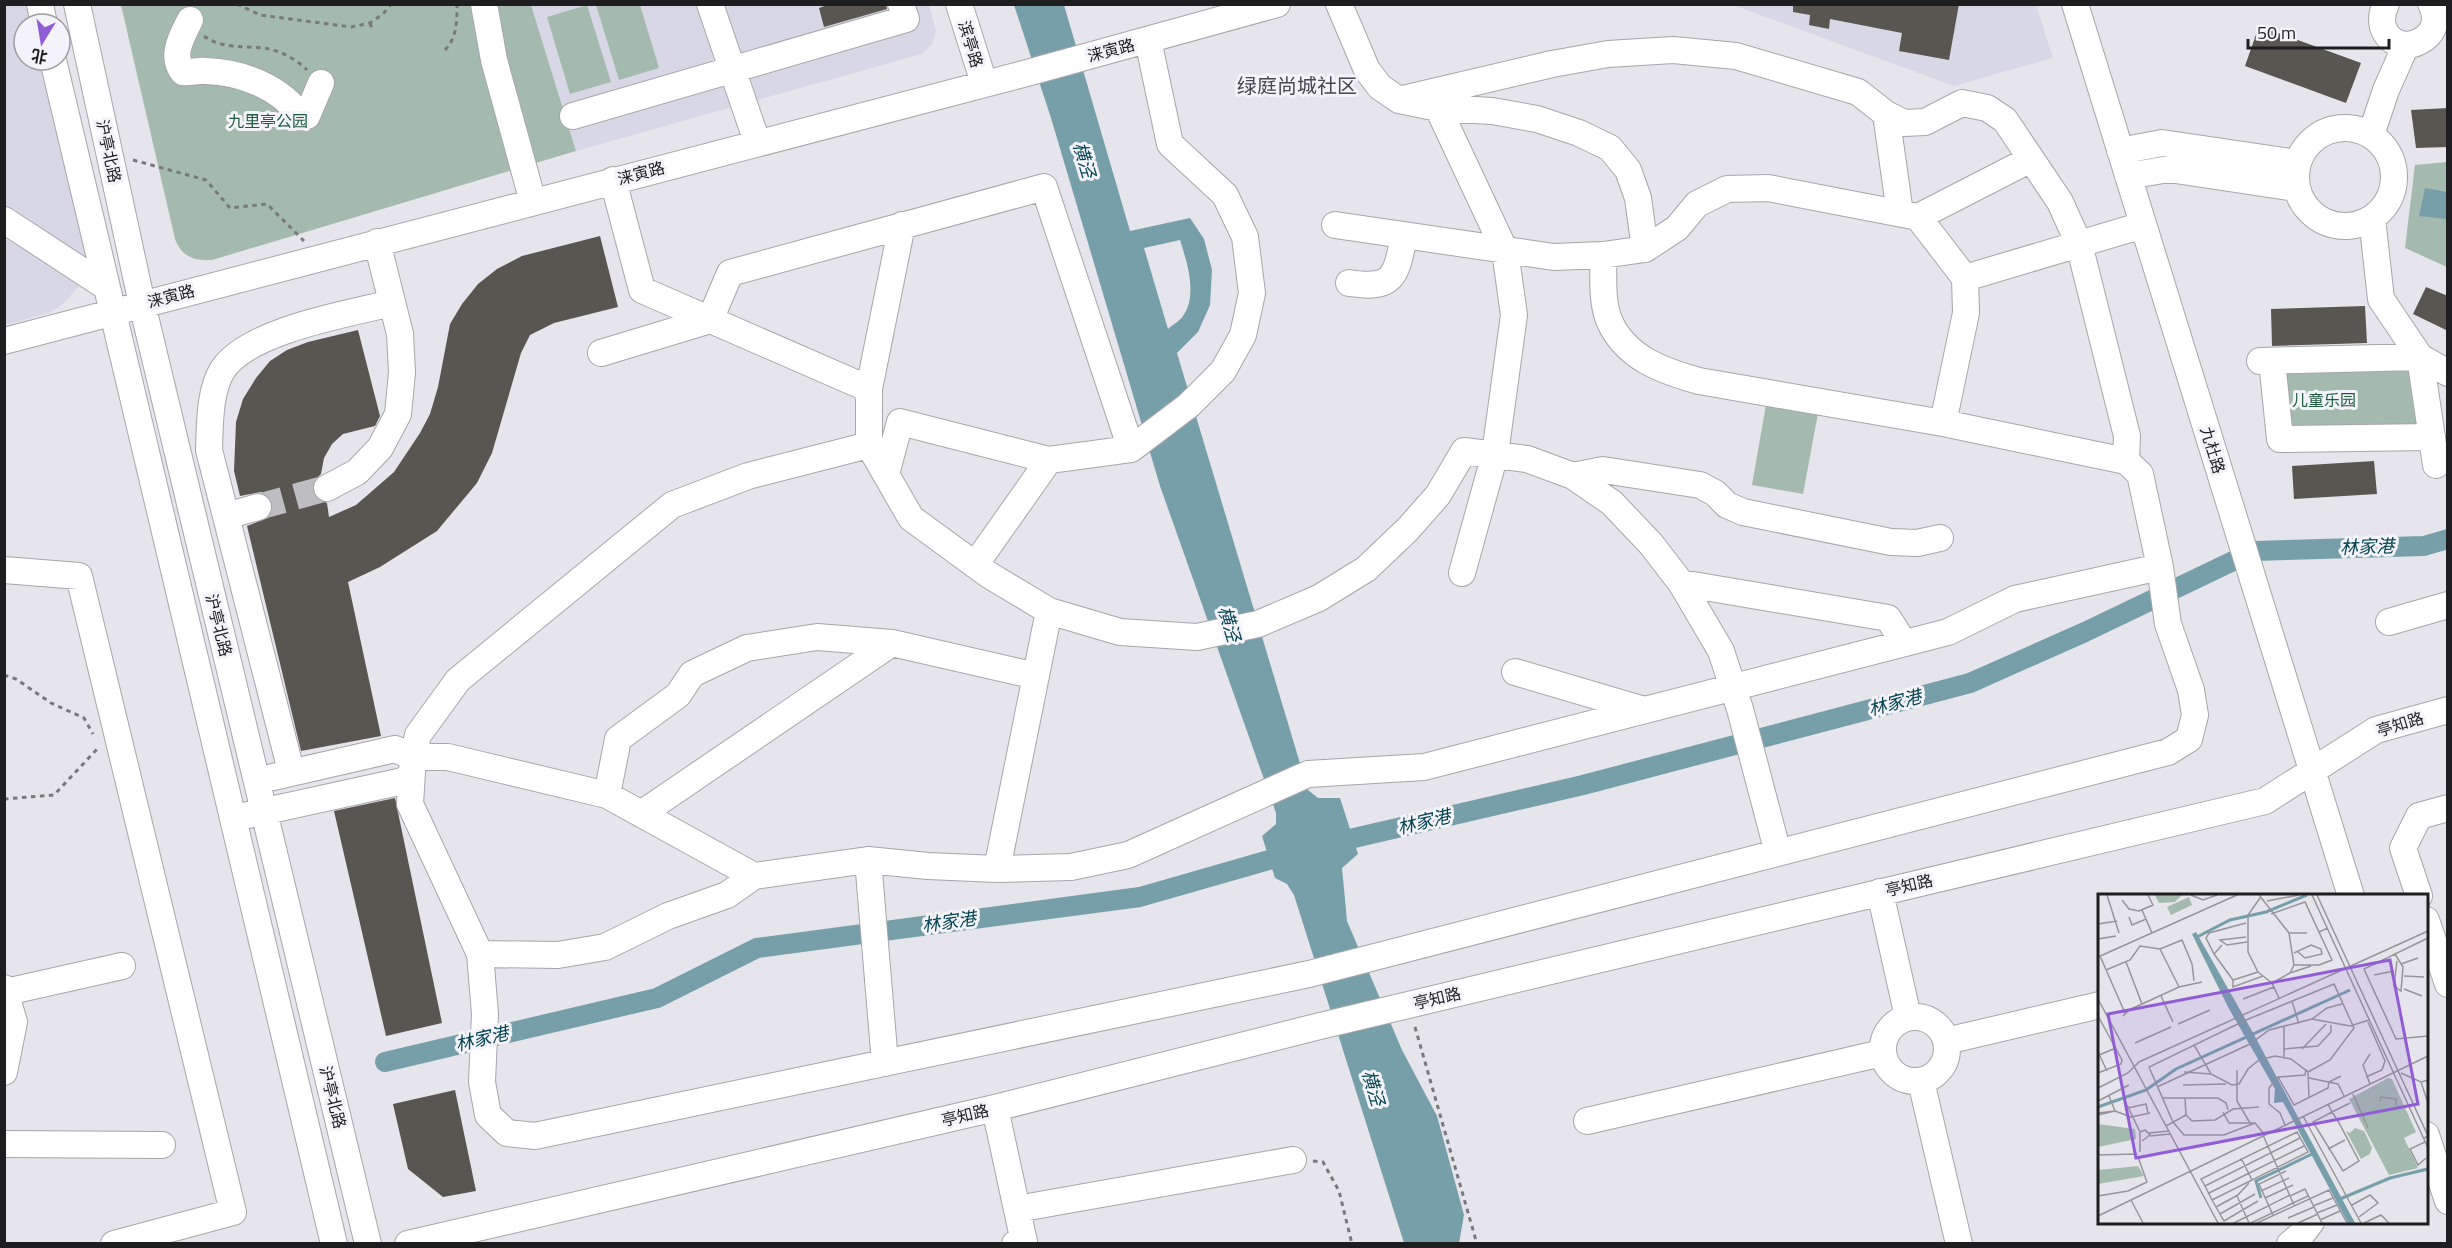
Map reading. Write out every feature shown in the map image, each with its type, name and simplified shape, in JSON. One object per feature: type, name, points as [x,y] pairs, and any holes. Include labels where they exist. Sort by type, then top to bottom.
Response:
[{"type":"street","name":"沪亭北路","points":[[77,4],[142,304],[368,1244]]},
{"type":"street","points":[[484,4],[494,60],[532,202]]},
{"type":"street","points":[[710,4],[757,142]]},
{"type":"street","points":[[573,116],[906,19],[902,4]]},
{"type":"street","name":"滨亭路","points":[[959,4],[984,82]]},
{"type":"street","name":"涞寅路","points":[[4,341],[984,82],[1027,73],[1277,4]]},
{"type":"street","points":[[1339,4],[1367,70],[1380,87],[1399,100],[1438,108],[1492,111],[1537,119],[1579,133],[1610,148],[1628,170],[1638,198],[1645,249]]},
{"type":"street","name":"九杜路","points":[[2075,4],[2350,894]]},
{"type":"street","points":[[2386,4],[2382,16],[2385,32],[2398,43],[2406,45],[2439,35],[2434,26],[2432,6]]},
{"type":"street","points":[[190,20],[179,42],[178,67],[183,72],[204,70],[229,74],[258,83],[293,105],[301,117],[307,116],[321,83]]},
{"type":"street","points":[[886,474],[900,422],[1049,460],[1131,448],[1189,405],[1223,371],[1243,335],[1252,294],[1245,237],[1225,195],[1170,144],[1148,40]]},
{"type":"street","points":[[2371,135],[2386,90],[2406,45]]},
{"type":"street","points":[[1399,100],[1552,64],[1608,54],[1673,50],[1736,56],[1858,92],[1886,114],[1904,123],[1925,122],[1962,103],[1987,108],[2005,120],[2060,202],[2079,244],[2127,436],[2126,461]]},
{"type":"street","name":"沪亭北路","points":[[56,72],[334,1244]]},
{"type":"street","points":[[1438,108],[1505,251],[1514,315],[1495,454],[1462,573]]},
{"type":"street","points":[[1886,114],[1909,215],[1965,278],[1966,313],[1943,423]]},
{"type":"street","points":[[2338,128],[2355,128],[2371,135],[2383,146],[2391,160],[2394,177],[2391,194],[2384,207],[2372,218],[2358,224],[2342,226],[2326,223],[2313,215],[2302,203],[2297,176],[2308,142],[2322,132],[2338,128]]},
{"type":"street","points":[[2120,151],[2162,143],[2297,176]]},
{"type":"street","points":[[1335,225],[1554,257],[1603,255],[1645,249],[1677,228],[1697,204],[1727,189],[1768,188],[1909,215],[2031,159]]},
{"type":"street","points":[[2128,176],[2169,169],[2297,176]]},
{"type":"street","points":[[613,180],[642,290],[869,389]]},
{"type":"street","points":[[710,320],[730,273],[1044,186],[1131,448]]},
{"type":"street","points":[[2372,218],[2381,299],[2420,357],[2436,465]]},
{"type":"street","points":[[4,220],[105,286]]},
{"type":"street","points":[[902,225],[869,389],[869,445],[911,518],[975,565],[1049,611],[1119,632],[1197,636],[1258,624],[1319,598],[1366,569],[1408,529],[1438,495],[1464,451],[1527,459],[1573,476],[1612,502],[1651,544],[1681,583],[1721,651],[1737,698],[1778,853]]},
{"type":"street","points":[[1965,278],[2143,225]]},
{"type":"street","points":[[1349,283],[1366,286],[1380,285],[1392,276],[1404,236]]},
{"type":"street","points":[[327,489],[357,472],[380,448],[398,414],[402,372],[400,334],[377,242]]},
{"type":"street","points":[[869,445],[748,476],[672,505],[458,680],[418,735],[412,766],[410,804],[480,954],[484,1014],[482,1082],[488,1115],[507,1133],[535,1136],[1309,974],[2168,752],[2189,739],[2195,715],[2191,690],[2168,624],[2160,567],[2140,474],[2126,461],[1943,423],[1699,381],[1669,373],[1641,359],[1622,341],[1609,319],[1604,293],[1603,255]]},
{"type":"street","points":[[290,767],[209,450],[210,406],[224,369],[252,343],[293,327],[392,303]]},
{"type":"street","points":[[601,353],[710,320]]},
{"type":"street","points":[[2432,437],[2280,439],[2266,361],[2420,357],[2448,373]]},
{"type":"street","points":[[975,565],[1049,460]]},
{"type":"street","points":[[1573,476],[1603,470],[1700,485],[1715,493],[1728,505],[1743,512],[1891,542],[1917,543],[1940,538]]},
{"type":"street","points":[[226,516],[258,507]]},
{"type":"street","points":[[480,954],[558,955],[605,947],[668,916],[728,895],[754,876],[868,860],[928,866],[997,869],[1071,867],[1128,855],[1308,774],[1424,767],[1644,710],[1737,698],[1904,643],[1948,632],[2015,599],[2160,567]]},
{"type":"street","points":[[4,570],[79,576],[233,1212],[114,1244]]},
{"type":"street","points":[[1681,583],[1888,618],[1904,643]]},
{"type":"street","points":[[2389,622],[2448,605]]},
{"type":"street","points":[[997,869],[1049,611]]},
{"type":"street","points":[[607,795],[618,739],[678,695],[692,674],[747,648],[817,638],[892,643],[1036,676]]},
{"type":"street","points":[[641,814],[892,643]]},
{"type":"street","points":[[1515,672],[1644,710]]},
{"type":"street","name":"亭知路","points":[[408,1244],[994,1108],[1320,1026],[2265,801],[2376,730],[2448,710]]},
{"type":"street","points":[[226,789],[395,749],[412,766]]},
{"type":"street","points":[[233,818],[403,781],[412,766],[448,757],[607,795],[754,876]]},
{"type":"street","points":[[2418,894],[2403,848],[2419,816],[2448,808]]},
{"type":"street","points":[[868,860],[885,1063]]},
{"type":"street","points":[[1880,892],[1908,1017]]},
{"type":"street","points":[[2428,922],[2443,957],[2448,984]]},
{"type":"street","points":[[4,1072],[14,1022],[5,990],[122,966]]},
{"type":"street","points":[[1946,1041],[2098,1005]]},
{"type":"street","points":[[1908,1017],[1918,1017],[1936,1025],[1946,1041],[1947,1052],[1939,1071],[1921,1081],[1900,1078],[1885,1064],[1882,1053],[1885,1034],[1891,1026],[1908,1017]]},
{"type":"street","points":[[1587,1121],[1882,1053]]},
{"type":"street","points":[[1921,1081],[1959,1244]]},
{"type":"street","points":[[994,1108],[1017,1209],[1022,1243]]},
{"type":"street","points":[[2428,1138],[2448,1202]]},
{"type":"street","points":[[4,1144],[162,1145]]},
{"type":"street","points":[[1017,1209],[1293,1160]]},
{"type":"path","points":[[237,4],[260,15],[351,27],[370,23],[384,14],[391,4]]},
{"type":"path","points":[[445,50],[454,35],[457,4]]},
{"type":"path","points":[[190,20],[208,39],[226,45],[270,49],[285,55],[304,67],[321,83]]},
{"type":"path","points":[[370,23],[372,29]]},
{"type":"path","points":[[110,153],[206,180],[230,208],[267,204],[320,257]]},
{"type":"path","points":[[4,675],[16,679],[51,703],[84,718],[95,736]]},
{"type":"path","points":[[4,799],[54,795],[100,746]]},
{"type":"path","points":[[1409,1005],[1477,1244]]},
{"type":"path","points":[[1293,1160],[1323,1162],[1339,1191],[1352,1244]]},
{"type":"shaded area","points":[[5,5],[27,5],[29,12],[12,12],[12,72],[44,72],[87,253],[83,282],[63,304],[49,313],[5,325]]},
{"type":"shaded area","points":[[531,5],[929,5],[936,31],[932,44],[922,54],[576,151]]},
{"type":"shaded area","points":[[1733,5],[2036,5],[2053,58],[1954,86]]},
{"type":"green space","name":"九里亭公园","points":[[121,5],[531,5],[576,151],[212,260],[194,259],[181,250],[175,239]]},
{"type":"green space","points":[[587,5],[611,82],[570,94],[547,17]]},
{"type":"green space","points":[[596,5],[640,5],[659,68],[619,80]]},
{"type":"green space","points":[[2447,162],[2447,267],[2405,248],[2415,165]]},
{"type":"green space","name":"儿童乐园","points":[[2410,368],[2419,429],[2293,430],[2285,371]]},
{"type":"green space","points":[[1767,399],[1819,408],[1803,494],[1752,485]]},
{"type":"water","name":"横泾","points":[[1014,5],[1064,5],[1130,231],[1190,218],[1204,239],[1212,270],[1210,305],[1198,332],[1177,353],[1308,790],[1318,798],[1340,798],[1358,854],[1342,868],[1347,921],[1402,1050],[1437,1116],[1464,1215],[1459,1243],[1404,1243],[1294,895],[1287,884],[1275,878],[1262,836],[1276,824],[1276,813],[1160,486],[1051,118]],"holes":[[[1180,240],[1190,278],[1190,298],[1183,316],[1168,329],[1144,248]]]},
{"type":"water","points":[[2425,188],[2447,192],[2447,219],[2419,216]]},
{"type":"building","points":[[830,4],[886,4],[887,9],[824,27],[819,8]]},
{"type":"building","points":[[1793,4],[1959,4],[1949,60],[1899,51],[1902,33],[1830,19],[1829,29],[1809,25],[1810,15],[1793,12]]},
{"type":"building","points":[[2259,26],[2361,63],[2346,103],[2245,66]]},
{"type":"building","points":[[2448,108],[2448,147],[2416,148],[2411,110]]},
{"type":"building","points":[[600,236],[618,307],[554,323],[530,335],[521,353],[492,453],[477,483],[437,531],[380,567],[348,582],[381,736],[301,751],[247,526],[268,518],[273,504],[269,497],[261,492],[240,496],[234,471],[236,422],[243,399],[270,361],[287,350],[308,342],[358,330],[380,416],[375,426],[343,434],[332,444],[324,458],[321,474],[315,480],[312,488],[319,500],[327,503],[329,517],[356,505],[394,472],[420,433],[430,414],[438,387],[450,324],[478,284],[497,269],[522,256]]},
{"type":"building","points":[[2426,287],[2448,296],[2448,331],[2413,314]]},
{"type":"building","points":[[2365,306],[2367,343],[2272,346],[2271,309]]},
{"type":"building","points":[[2374,461],[2377,494],[2294,499],[2292,466]]},
{"type":"building","points":[[395,798],[442,1023],[386,1036],[334,811]]},
{"type":"building","points":[[455,1090],[476,1191],[443,1197],[408,1169],[393,1104]]},
{"type":"waterway","name":"林家港","points":[[1328,844],[1583,785],[1970,683],[2085,632],[2254,551],[2424,546],[2448,539]]},
{"type":"waterway","name":"林家港","points":[[385,1062],[657,998],[757,948],[1140,897],[1293,853]]},
{"type":"tunnel","points":[[258,507],[327,488]]},
{"type":"district","name":"绿庭尚城社区","points":[[1297,86]]}]
